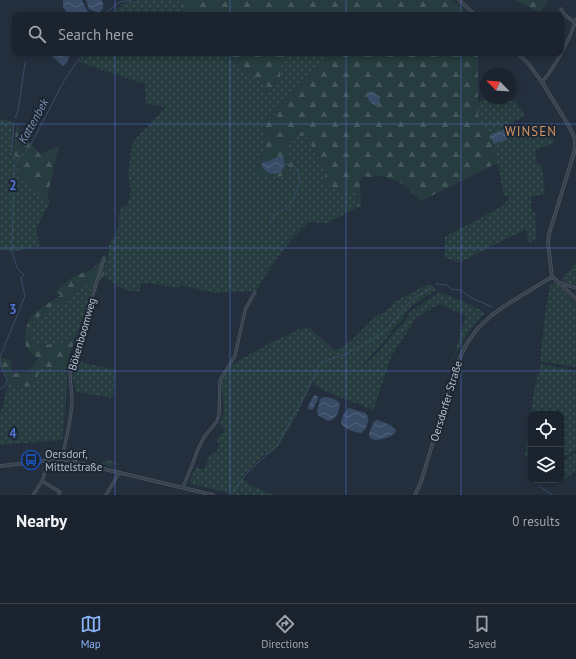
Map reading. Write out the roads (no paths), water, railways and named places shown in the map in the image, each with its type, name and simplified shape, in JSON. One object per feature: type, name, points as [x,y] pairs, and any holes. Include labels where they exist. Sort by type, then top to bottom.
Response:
[{"type":"street","points":[[459,0],[472,12]]},
{"type":"street","points":[[564,14],[575,23]]},
{"type":"street","points":[[564,48],[576,19]]},
{"type":"street","points":[[520,56],[528,63],[542,82],[570,128],[576,145],[549,234],[548,243],[552,278],[576,299]]},
{"type":"street","points":[[542,82],[547,77],[559,56]]},
{"type":"street","name":"Bökenboomweg","points":[[62,459],[72,400],[70,372],[104,258]]},
{"type":"street","name":"Oersdorfer Straße","points":[[415,495],[421,482],[456,366],[467,343],[478,328],[492,315],[542,282],[552,278]]},
{"type":"street","points":[[558,282],[576,288]]},
{"type":"street","points":[[183,487],[194,463],[198,449],[204,437],[219,415],[220,380],[235,356],[246,308],[255,292]]},
{"type":"street","points":[[0,466],[62,459],[213,495]]},
{"type":"street","points":[[33,495],[42,481],[46,469],[46,460]]},
{"type":"street","points":[[106,495],[119,473]]},
{"type":"street","points":[[42,481],[60,492],[59,495]]},
{"type":"water","points":[[63,0],[82,0],[88,12],[67,12],[63,7]]},
{"type":"water","points":[[86,0],[101,0],[103,2],[103,9],[99,12],[89,9]]},
{"type":"water","points":[[51,56],[69,56],[68,61],[63,66]]},
{"type":"water","points":[[371,91],[380,97],[379,102],[375,105],[368,99],[368,95]]},
{"type":"water","points":[[505,129],[509,132],[509,138],[494,144],[490,135]]},
{"type":"water","points":[[282,155],[284,160],[284,168],[280,172],[275,174],[269,173],[261,165],[264,161],[266,162]]},
{"type":"water","points":[[315,395],[318,399],[313,409],[309,410],[308,406]]},
{"type":"water","points":[[324,397],[334,399],[340,405],[336,417],[329,421],[319,416],[317,413],[320,399]]},
{"type":"water","points":[[349,408],[365,413],[368,417],[367,425],[361,433],[349,430],[342,424],[341,421],[343,415]]},
{"type":"water","points":[[376,420],[390,425],[396,430],[395,433],[377,440],[371,438],[369,435]]},
{"type":"waterway","name":"Kattenbek","points":[[108,12],[120,2],[132,0]]},
{"type":"waterway","name":"Kattenbek","points":[[0,357],[25,296],[21,278],[24,275],[17,268],[12,252],[14,164],[29,148],[65,79],[81,56]]},
{"type":"waterway","points":[[15,118],[18,111],[25,63]]},
{"type":"waterway","points":[[12,151],[14,122]]},
{"type":"waterway","points":[[270,224],[276,213],[290,205],[299,186],[300,178],[298,171],[291,164],[285,165]]},
{"type":"waterway","points":[[436,284],[447,285],[451,289],[460,290],[470,297],[492,307]]},
{"type":"waterway","points":[[233,494],[239,483],[248,472],[278,444],[321,363],[348,353],[370,341],[386,330],[408,304],[417,296],[433,287]]},
{"type":"waterway","name":"Kattenbek","points":[[0,358],[1,367],[7,380],[6,385],[0,389]]},
{"type":"waterway","points":[[539,486],[553,495]]},
{"type":"place","name":"Oersdorf, Mittelstraße","points":[[31,460]]},
{"type":"district","name":"WINSEN","points":[[531,131]]}]
